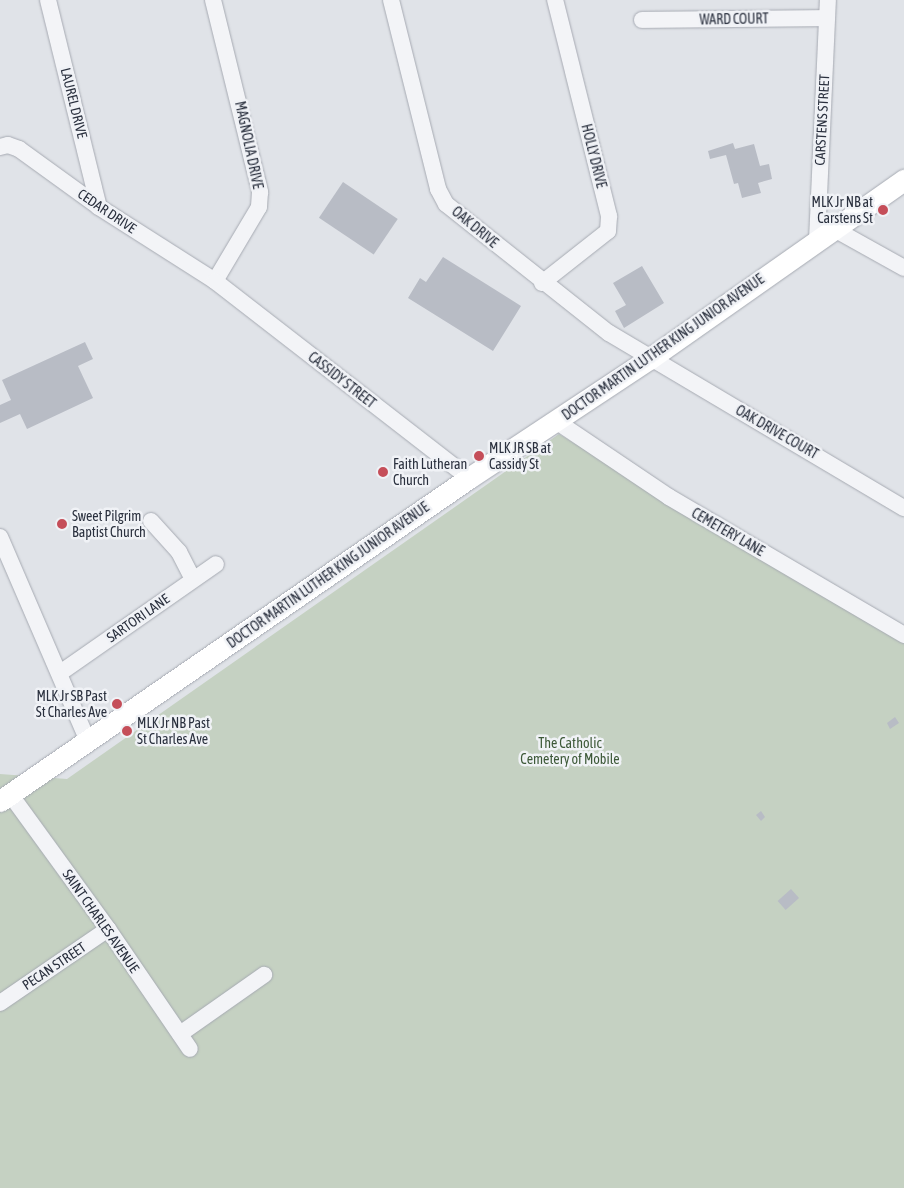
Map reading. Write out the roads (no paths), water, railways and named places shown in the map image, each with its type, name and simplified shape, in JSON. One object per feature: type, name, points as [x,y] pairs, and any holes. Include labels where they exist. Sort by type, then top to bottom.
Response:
[{"type":"main road","name":"DOCTOR MARTIN LUTHER KING JUNIOR AVENUE","points":[[5,798],[469,478],[649,358],[904,180]]},
{"type":"street","name":"LAUREL DRIVE","points":[[48,0],[99,207]]},
{"type":"street","name":"MAGNOLIA DRIVE","points":[[213,0],[260,192],[259,207],[215,281]]},
{"type":"street","name":"OAK DRIVE","points":[[391,0],[438,189],[453,210],[542,283],[609,333],[649,358]]},
{"type":"street","name":"HOLLY DRIVE","points":[[542,283],[608,231],[609,216],[555,0]]},
{"type":"street","name":"CARSTENS STREET","points":[[825,234],[828,0]]},
{"type":"street","name":"WARD COURT","points":[[642,20],[827,18]]},
{"type":"street","name":"CEDAR DRIVE","points":[[0,147],[8,145],[19,150],[99,207],[215,281]]},
{"type":"street","points":[[825,234],[904,268]]},
{"type":"street","name":"CASSIDY STREET","points":[[215,281],[469,478]]},
{"type":"street","name":"OAK DRIVE COURT","points":[[649,358],[904,508]]},
{"type":"street","name":"CEMETERY LANE","points":[[556,421],[669,497],[904,636]]},
{"type":"street","points":[[151,521],[179,552],[193,579]]},
{"type":"street","points":[[1,542],[60,673],[88,741]]},
{"type":"street","name":"SARTORI LANE","points":[[60,673],[216,564]]},
{"type":"street","name":"SAINT CHARLES AVENUE","points":[[5,798],[108,929],[190,1049]]},
{"type":"street","name":"PECAN STREET","points":[[0,1003],[108,929]]},
{"type":"street","points":[[180,1034],[264,975]]},
{"type":"place","name":"MLK Jr NB at Carstens St","points":[[883,210]]},
{"type":"place","name":"MLK JR SB at Cassidy St","points":[[479,456]]},
{"type":"place","name":"Faith Lutheran Church","points":[[383,472]]},
{"type":"place","name":"Sweet Pilgrim Baptist Church","points":[[62,524]]},
{"type":"place","name":"MLK Jr SB Past St Charles Ave","points":[[117,704]]},
{"type":"place","name":"MLK Jr NB Past St Charles Ave","points":[[127,731]]},
{"type":"park label","name":"The Catholic Cemetery of Mobile","points":[[570,752]]}]
